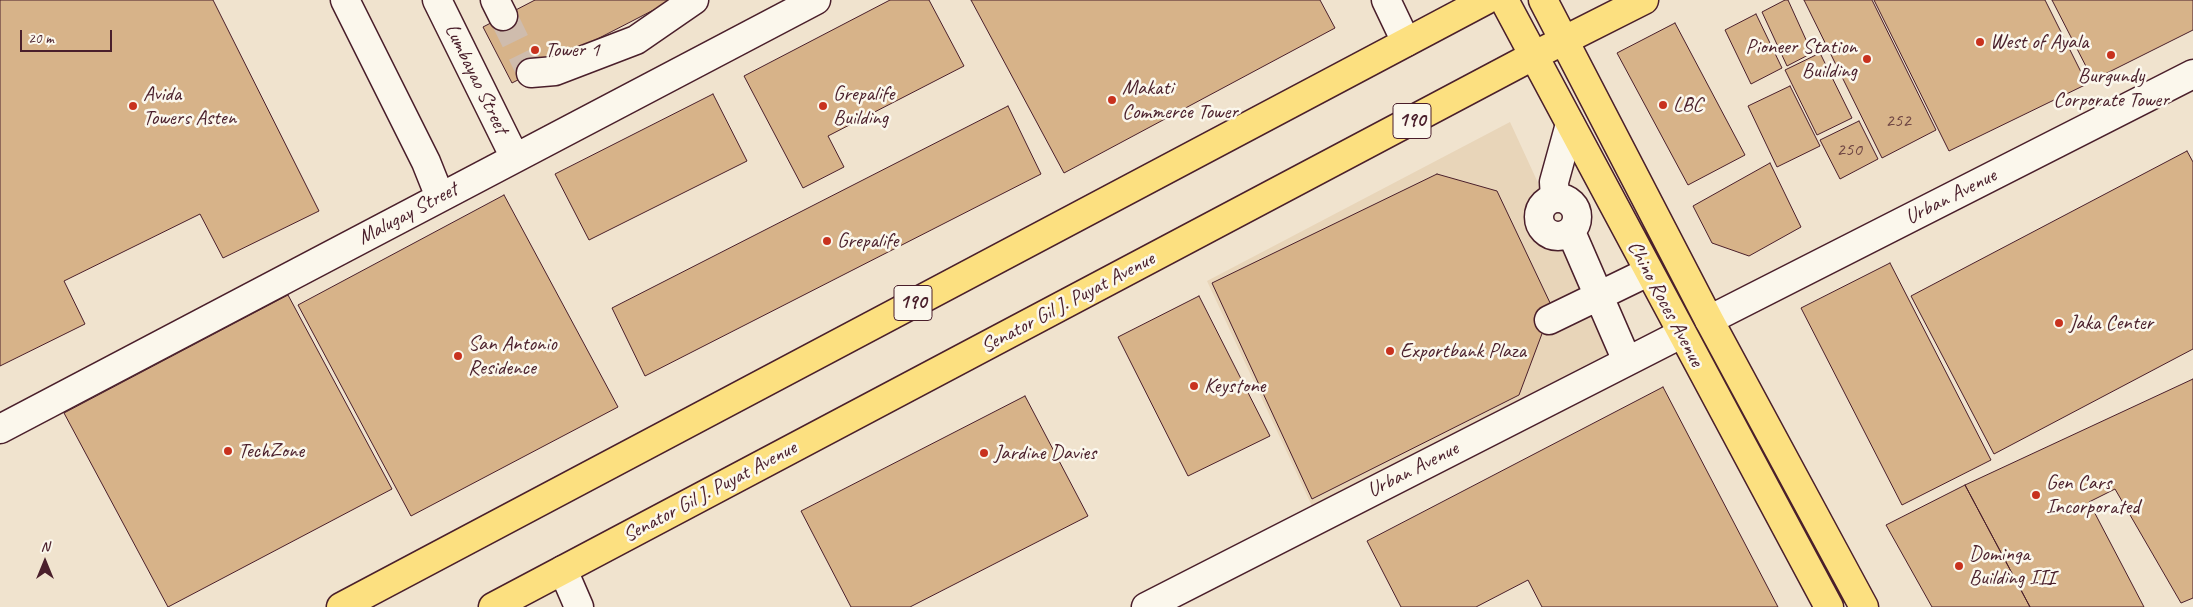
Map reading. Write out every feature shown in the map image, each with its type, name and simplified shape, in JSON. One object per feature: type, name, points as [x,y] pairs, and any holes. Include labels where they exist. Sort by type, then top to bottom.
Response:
[{"type":"main road","name":"190","points":[[341,607],[1486,0]]},
{"type":"main road","name":"Chino Roces Avenue","points":[[1504,0],[1681,334],[1829,607]]},
{"type":"main road","name":"Chino Roces Avenue","points":[[1543,0],[1709,320],[1864,607]]},
{"type":"main road","name":"Senator Gil J. Puyat Avenue","points":[[494,607],[1533,56],[1644,0]]},
{"type":"street","points":[[345,0],[426,162],[440,197]]},
{"type":"street","name":"Lumbayao Street","points":[[437,0],[515,158]]},
{"type":"street","points":[[531,73],[555,71],[636,40],[694,0]]},
{"type":"street","name":"Malugay Street","points":[[0,429],[816,0]]},
{"type":"street","points":[[1386,0],[1406,42]]},
{"type":"street","name":"Urban Avenue","points":[[1709,320],[2193,74]]},
{"type":"street","points":[[1570,124],[1554,182],[1555,198],[1544,204],[1539,216],[1542,228],[1553,235],[1559,236],[1571,232],[1627,361]]},
{"type":"street","points":[[1549,320],[1598,294],[1648,272]]},
{"type":"street","name":"Urban Avenue","points":[[1146,607],[1681,334]]},
{"type":"street","points":[[563,570],[579,607]]},
{"type":"shaded area","name":"Exportbank Plaza","points":[[1510,122],[1615,350],[1312,506],[1207,281]]},
{"type":"building","name":"Avida Towers Asten","points":[[0,0],[213,0],[319,211],[223,258],[200,214],[64,281],[85,324],[0,366]]},
{"type":"building","name":"Tower 1","points":[[535,0],[668,0],[669,2],[512,83],[483,27]]},
{"type":"building","name":"Grepalife Building","points":[[890,0],[929,0],[964,66],[828,136],[844,167],[803,188],[744,76]]},
{"type":"building","name":"Makati Commerce Tower","points":[[971,0],[1320,0],[1335,28],[1064,173]]},
{"type":"building","points":[[1788,0],[1812,53],[1787,66],[1762,12]]},
{"type":"building","name":"Pioneer Station Building","points":[[1804,0],[1872,0],[1936,130],[1882,158]]},
{"type":"building","name":"West of Ayala","points":[[1874,0],[2045,0],[2087,84],[1949,151]]},
{"type":"building","name":"Burgundy Corporate Tower","points":[[2052,0],[2193,0],[2193,30],[2093,80]]},
{"type":"building","points":[[1756,14],[1782,68],[1751,84],[1725,30]]},
{"type":"building","points":[[1675,23],[1745,155],[1688,185],[1617,53]]},
{"type":"building","points":[[1820,53],[1852,118],[1817,135],[1785,70]]},
{"type":"building","points":[[1790,86],[1820,146],[1777,167],[1748,106]]},
{"type":"building","points":[[713,94],[747,161],[589,240],[555,174]]},
{"type":"building","name":"Grepalife","points":[[1008,106],[1041,174],[645,376],[612,308]]},
{"type":"building","points":[[1859,121],[1878,159],[1840,179],[1820,140]]},
{"type":"building","name":"Jaka Center","points":[[2187,151],[2193,162],[2193,349],[1994,454],[1911,296]]},
{"type":"building","points":[[1770,163],[1801,227],[1749,256],[1712,243],[1693,206]]},
{"type":"building","name":"Exportbank Plaza","points":[[1437,174],[1497,191],[1552,307],[1519,395],[1312,499],[1212,283]]},
{"type":"building","name":"San Antonio Residence","points":[[504,195],[618,407],[411,516],[298,305]]},
{"type":"building","points":[[1890,263],[1991,460],[1902,505],[1801,308]]},
{"type":"building","name":"TechZone","points":[[288,295],[392,489],[168,607],[64,413]]},
{"type":"building","name":"Keystone","points":[[1199,296],[1270,436],[1188,476],[1118,337]]},
{"type":"building","name":"Gen Cars Incorporated","points":[[2193,379],[2193,598],[2181,603],[2115,489],[2089,502],[2144,607],[2030,607],[1965,485]]},
{"type":"building","points":[[1663,387],[1778,607],[1542,607],[1528,580],[1476,607],[1401,607],[1367,541]]},
{"type":"building","name":"Jardine Davies","points":[[1025,396],[1088,516],[910,607],[851,607],[801,511]]},
{"type":"building","name":"Dominga Building III","points":[[1965,485],[2030,607],[1932,607],[1886,525]]},
{"type":"tunnel","points":[[503,16],[531,73]]},
{"type":"place","name":"West of Ayala","points":[[1980,42]]},
{"type":"place","name":"Tower 1","points":[[535,50]]},
{"type":"place","name":"Burgundy Corporate Tower","points":[[2111,55]]},
{"type":"place","name":"Pioneer Station Building","points":[[1867,59]]},
{"type":"place","name":"Makati Commerce Tower","points":[[1112,100]]},
{"type":"place","name":"LBC","points":[[1663,105]]},
{"type":"place","name":"Avida Towers Asten","points":[[133,106]]},
{"type":"place","name":"Grepalife Building","points":[[823,106]]},
{"type":"place","name":"Grepalife","points":[[827,241]]},
{"type":"place","name":"Jaka Center","points":[[2059,323]]},
{"type":"place","name":"Exportbank Plaza","points":[[1390,351]]},
{"type":"place","name":"San Antonio Residence","points":[[458,356]]},
{"type":"place","name":"Keystone","points":[[1194,386]]},
{"type":"place","name":"TechZone","points":[[228,451]]},
{"type":"place","name":"Jardine Davies","points":[[984,453]]},
{"type":"place","name":"Gen Cars Incorporated","points":[[2036,495]]},
{"type":"place","name":"Dominga Building III","points":[[1959,566]]}]
